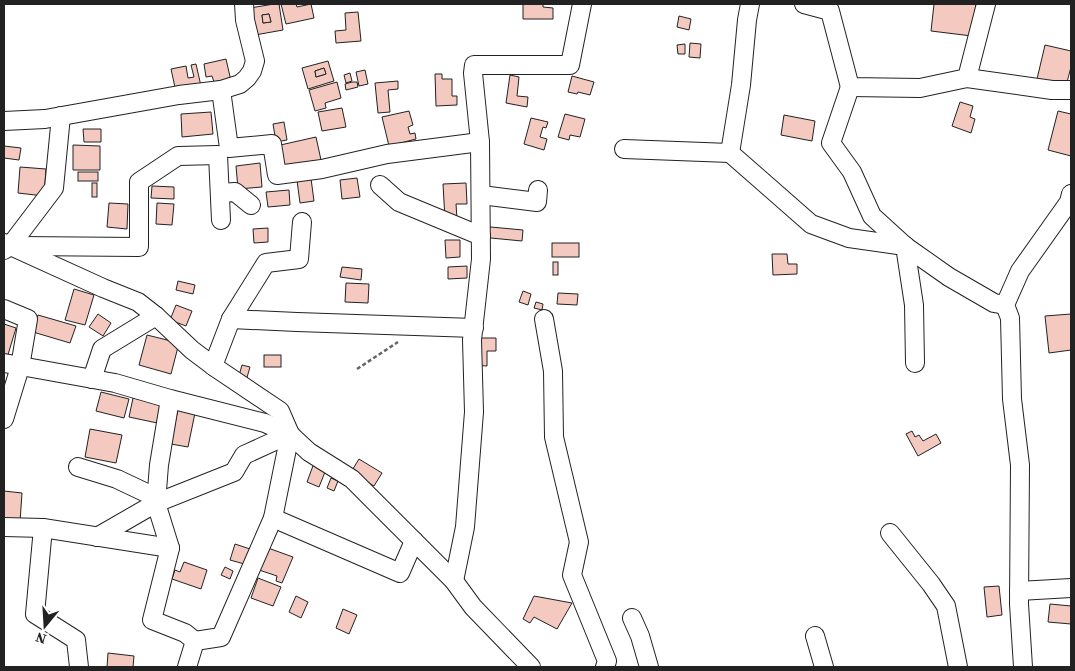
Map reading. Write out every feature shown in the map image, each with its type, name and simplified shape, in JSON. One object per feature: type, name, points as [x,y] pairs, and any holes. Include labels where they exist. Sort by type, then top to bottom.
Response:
[{"type":"street","points":[[4,121],[45,120],[180,95],[221,90],[240,84],[252,70],[255,60],[245,20],[244,4]]},
{"type":"street","points":[[454,581],[465,527],[474,412],[472,340],[481,259],[480,142],[472,73],[474,65],[570,65],[582,4]]},
{"type":"street","points":[[730,153],[741,85],[750,4]]},
{"type":"street","points":[[804,4],[830,11],[850,87],[831,143],[852,172],[872,216],[905,246],[949,277],[994,303],[1005,305]]},
{"type":"street","points":[[967,78],[986,4]]},
{"type":"street","points":[[850,87],[920,88],[967,78],[1052,90],[1071,90]]},
{"type":"street","points":[[221,90],[223,152],[220,193],[221,220]]},
{"type":"street","points":[[6,246],[54,188],[61,116]]},
{"type":"street","points":[[6,246],[139,247],[139,182],[178,156],[223,152],[272,144],[277,175],[322,169],[387,154],[480,142]]},
{"type":"street","points":[[624,150],[730,153],[811,224],[849,238],[905,246]]},
{"type":"street","points":[[380,185],[399,202],[481,236]]},
{"type":"street","points":[[481,195],[537,202],[538,190]]},
{"type":"street","points":[[220,193],[235,192],[251,205]]},
{"type":"street","points":[[1023,667],[1019,591],[1020,465],[1012,400],[1010,318],[1005,305],[1020,271],[1069,202],[1071,194]]},
{"type":"street","points":[[213,366],[232,319],[266,263],[299,260],[302,222]]},
{"type":"street","points":[[6,246],[138,302],[192,350],[280,411],[290,434],[273,518],[221,637],[195,641],[184,633],[152,620],[170,548],[156,500],[170,399]]},
{"type":"street","points":[[905,246],[914,305],[915,363]]},
{"type":"street","points":[[4,309],[28,318],[12,365],[4,419]]},
{"type":"street","points":[[92,379],[102,349],[156,316]]},
{"type":"street","points":[[232,319],[474,328]]},
{"type":"street","points":[[544,319],[553,371],[554,437],[579,542],[572,575],[607,661],[605,667]]},
{"type":"street","points":[[12,365],[115,383],[265,423],[290,434],[309,452],[352,479],[454,581],[473,607],[531,667]]},
{"type":"street","points":[[97,537],[156,500],[234,472],[244,455],[290,434]]},
{"type":"street","points":[[78,467],[116,479],[156,500]]},
{"type":"street","points":[[273,518],[400,573],[414,541]]},
{"type":"street","points":[[4,527],[43,528],[170,548]]},
{"type":"street","points":[[43,528],[35,614],[76,640],[79,667]]},
{"type":"street","points":[[890,532],[946,606],[958,667]]},
{"type":"street","points":[[1019,591],[1071,588]]},
{"type":"street","points":[[632,618],[640,636],[649,667]]},
{"type":"street","points":[[815,636],[824,667]]},
{"type":"street","points":[[187,667],[195,641]]},
{"type":"path","points":[[357,369],[398,342]]},
{"type":"building","points":[[279,4],[283,30],[255,35],[250,8]],"holes":[[[269,14],[271,22],[263,23],[262,15]]]},
{"type":"building","points":[[281,4],[296,4],[297,7],[311,4],[314,18],[286,24]]},
{"type":"building","points":[[523,4],[543,4],[543,7],[553,8],[553,19],[523,19]]},
{"type":"building","points":[[934,4],[976,4],[972,36],[931,31]]},
{"type":"building","points":[[358,12],[361,41],[336,43],[335,31],[346,30],[345,13]]},
{"type":"building","points":[[269,14],[271,22],[263,23],[262,15]]},
{"type":"building","points":[[679,16],[691,19],[689,30],[677,27]]},
{"type":"building","points":[[690,43],[701,44],[700,58],[689,57]]},
{"type":"building","points":[[685,44],[685,54],[678,54],[677,45]]},
{"type":"building","points":[[1045,45],[1071,51],[1071,67],[1066,86],[1037,79]]},
{"type":"building","points":[[226,59],[231,81],[219,83],[218,81],[214,82],[212,76],[206,77],[204,64]]},
{"type":"building","points":[[328,61],[334,81],[308,89],[302,68]],"holes":[[[324,68],[326,74],[316,77],[315,71]]]},
{"type":"building","points":[[196,64],[201,86],[176,92],[171,69],[186,66],[188,78],[194,77],[191,65]]},
{"type":"building","points":[[324,68],[326,74],[316,77],[315,71]]},
{"type":"building","points":[[365,70],[368,84],[359,86],[356,72]]},
{"type":"building","points":[[350,73],[352,81],[346,83],[344,75]]},
{"type":"building","points":[[435,74],[442,74],[442,79],[452,79],[452,96],[457,96],[457,105],[436,106]]},
{"type":"building","points":[[510,75],[519,77],[517,96],[528,97],[527,107],[506,103]]},
{"type":"building","points":[[572,76],[594,82],[590,95],[568,92]]},
{"type":"building","points":[[398,81],[398,89],[388,90],[390,112],[378,113],[375,83]]},
{"type":"building","points":[[337,82],[341,98],[325,103],[326,108],[315,111],[309,90]]},
{"type":"building","points":[[357,82],[358,87],[346,90],[345,84]]},
{"type":"building","points":[[960,102],[973,106],[970,117],[975,119],[971,133],[952,126]]},
{"type":"building","points":[[342,108],[346,127],[322,131],[318,112]]},
{"type":"building","points":[[409,111],[413,125],[408,127],[410,134],[415,133],[416,139],[389,146],[382,117]]},
{"type":"building","points":[[1058,111],[1071,114],[1071,156],[1048,150]]},
{"type":"building","points":[[211,112],[213,134],[182,137],[181,114]]},
{"type":"building","points":[[565,114],[585,119],[580,137],[570,135],[569,140],[558,137]]},
{"type":"building","points":[[784,115],[815,121],[812,141],[781,135]]},
{"type":"building","points":[[531,118],[548,122],[546,128],[543,127],[540,137],[547,139],[544,150],[524,144]]},
{"type":"building","points":[[284,122],[287,140],[276,142],[273,124]]},
{"type":"building","points":[[83,129],[101,129],[101,142],[84,142]]},
{"type":"building","points":[[316,137],[321,160],[281,169],[276,146]]},
{"type":"building","points":[[73,145],[100,146],[100,170],[73,170]]},
{"type":"building","points":[[4,146],[21,148],[19,160],[4,158]]},
{"type":"building","points":[[260,163],[262,187],[238,189],[236,166]]},
{"type":"building","points":[[20,167],[46,169],[44,196],[18,193]]},
{"type":"building","points":[[310,171],[314,201],[300,203],[296,173]]},
{"type":"building","points":[[78,172],[98,172],[98,181],[78,181]]},
{"type":"building","points":[[357,178],[360,197],[342,199],[340,180]]},
{"type":"building","points":[[92,183],[97,183],[97,197],[92,197]]},
{"type":"building","points":[[466,183],[467,204],[456,204],[457,219],[445,219],[443,184]]},
{"type":"building","points":[[152,186],[174,187],[174,199],[151,198]]},
{"type":"building","points":[[289,190],[290,205],[268,207],[266,192]]},
{"type":"building","points":[[109,203],[128,204],[127,229],[107,227]]},
{"type":"building","points":[[157,203],[174,204],[172,225],[156,224]]},
{"type":"building","points":[[480,226],[523,230],[522,241],[480,237]]},
{"type":"building","points":[[268,228],[268,242],[254,243],[253,229]]},
{"type":"building","points":[[445,240],[460,240],[460,257],[446,258]]},
{"type":"building","points":[[552,243],[579,243],[579,257],[552,257]]},
{"type":"building","points":[[772,254],[787,254],[788,264],[797,264],[797,274],[773,275]]},
{"type":"building","points":[[553,262],[558,262],[558,275],[553,275]]},
{"type":"building","points":[[467,266],[467,278],[448,279],[448,267]]},
{"type":"building","points":[[342,267],[362,269],[361,280],[340,277]]},
{"type":"building","points":[[178,281],[195,285],[193,294],[176,290]]},
{"type":"building","points":[[346,283],[369,284],[368,303],[345,302]]},
{"type":"building","points":[[74,289],[94,295],[85,325],[65,320]]},
{"type":"building","points":[[523,291],[531,294],[528,305],[519,302]]},
{"type":"building","points":[[558,293],[578,294],[577,305],[557,304]]},
{"type":"building","points":[[536,302],[543,304],[542,310],[534,308]]},
{"type":"building","points":[[176,305],[192,311],[186,326],[170,320]]},
{"type":"building","points":[[98,314],[111,323],[103,336],[89,327]]},
{"type":"building","points":[[1071,314],[1071,350],[1049,353],[1045,316]]},
{"type":"building","points":[[38,315],[76,326],[70,343],[33,332]]},
{"type":"building","points":[[4,324],[16,328],[7,358],[4,357]]},
{"type":"building","points":[[147,335],[179,343],[171,374],[139,365]]},
{"type":"building","points":[[472,338],[496,338],[496,351],[487,351],[487,366],[471,365]]},
{"type":"building","points":[[264,355],[281,355],[281,367],[264,367]]},
{"type":"building","points":[[242,365],[250,367],[246,381],[238,379]]},
{"type":"building","points":[[101,392],[129,399],[124,418],[96,411]]},
{"type":"building","points":[[133,398],[166,404],[162,424],[129,417]]},
{"type":"building","points":[[178,409],[195,413],[188,447],[171,444]]},
{"type":"building","points":[[90,429],[122,435],[116,463],[85,457]]},
{"type":"building","points":[[912,431],[915,437],[919,435],[923,441],[936,434],[941,443],[918,456],[906,434]]},
{"type":"building","points":[[359,459],[382,473],[374,486],[351,472]]},
{"type":"building","points":[[314,463],[327,467],[319,487],[307,482]]},
{"type":"building","points":[[331,478],[338,481],[334,491],[327,488]]},
{"type":"building","points":[[4,491],[22,493],[20,522],[4,521]]},
{"type":"building","points":[[235,544],[253,550],[248,565],[230,560]]},
{"type":"building","points":[[268,548],[293,557],[282,583],[276,581],[277,576],[259,570]]},
{"type":"building","points":[[184,562],[207,570],[201,589],[172,579],[175,570],[180,572]]},
{"type":"building","points":[[225,567],[233,571],[230,579],[221,575]]},
{"type":"building","points":[[258,578],[281,587],[273,606],[251,598]]},
{"type":"building","points":[[999,586],[1002,615],[987,617],[984,587]]},
{"type":"building","points":[[296,596],[308,602],[301,618],[289,612]]},
{"type":"building","points":[[534,596],[572,603],[557,629],[534,617],[530,623],[523,619]]},
{"type":"building","points":[[1050,604],[1071,606],[1071,624],[1048,622]]},
{"type":"building","points":[[343,609],[357,615],[349,634],[336,628]]},
{"type":"building","points":[[108,653],[134,656],[133,667],[107,667]]}]
